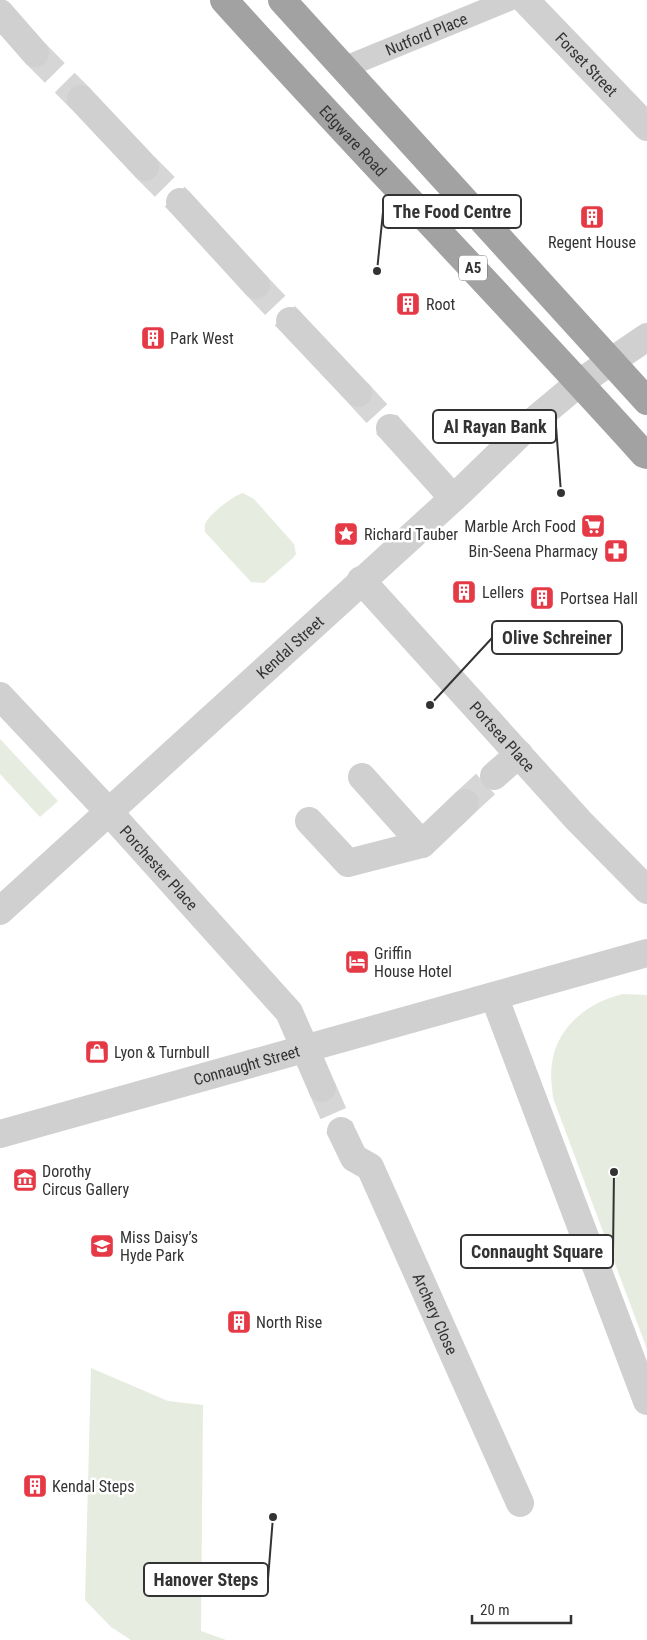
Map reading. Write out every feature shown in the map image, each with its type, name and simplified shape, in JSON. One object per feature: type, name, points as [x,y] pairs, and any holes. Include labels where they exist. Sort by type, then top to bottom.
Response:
[{"type":"highway","name":"Edgware Road","points":[[224,0],[298,82],[644,454],[647,455]]},
{"type":"highway","name":"A5","points":[[282,0],[647,401]]},
{"type":"street","name":"Nutford Place","points":[[343,68],[510,0]]},
{"type":"street","name":"Forset Street","points":[[526,0],[647,127]]},
{"type":"street","points":[[0,13],[35,53]]},
{"type":"street","points":[[81,99],[145,167]]},
{"type":"street","points":[[180,202],[256,285]]},
{"type":"street","points":[[290,321],[358,393]]},
{"type":"street","name":"Kendal Street","points":[[0,911],[452,498],[530,424],[580,383],[647,337]]},
{"type":"street","points":[[390,428],[452,498]]},
{"type":"street","name":"Portsea Place","points":[[361,580],[580,821],[647,890]]},
{"type":"street","name":"Porchester Place","points":[[0,696],[109,812],[289,1012],[305,1049]]},
{"type":"street","points":[[494,776],[519,754]]},
{"type":"street","points":[[362,777],[422,844]]},
{"type":"street","points":[[309,821],[348,863],[422,844],[465,802]]},
{"type":"street","name":"Connaught Street","points":[[0,1134],[400,1024],[647,953]]},
{"type":"street","points":[[494,996],[647,1401]]},
{"type":"street","points":[[305,1049],[322,1088]]},
{"type":"street","name":"Archery Close","points":[[341,1132],[354,1158],[370,1167],[520,1503]]},
{"type":"shaded area","points":[[243,493],[254,499],[294,544],[296,554],[293,558],[264,583],[251,582],[205,532],[207,520],[228,501]]},
{"type":"shaded area","points":[[0,739],[58,801],[40,817],[0,774]]},
{"type":"shaded area","points":[[623,994],[647,995],[647,1349],[553,1098],[551,1080],[551,1067],[555,1050],[560,1038],[568,1027],[598,1003]]},
{"type":"shaded area","points":[[91,1368],[168,1401],[203,1405],[201,1631],[226,1640],[131,1640],[111,1627],[85,1600]]},
{"type":"tunnel","points":[[35,53],[81,99]]},
{"type":"tunnel","points":[[145,167],[180,202]]},
{"type":"tunnel","points":[[256,285],[290,321]]},
{"type":"tunnel","points":[[358,393],[390,428]]},
{"type":"tunnel","points":[[465,803],[494,776]]},
{"type":"tunnel","points":[[322,1088],[341,1131]]},
{"type":"place","name":"Regent House","points":[[592,217]]},
{"type":"place","name":"The Food Centre","points":[[377,271]]},
{"type":"place","name":"Root","points":[[408,304]]},
{"type":"place","name":"Park West","points":[[153,338]]},
{"type":"place","name":"Al Rayan Bank","points":[[561,493]]},
{"type":"place","name":"Marble Arch Food","points":[[593,526]]},
{"type":"place","name":"Richard Tauber","points":[[346,534]]},
{"type":"place","name":"Bin-Seena Pharmacy","points":[[616,551]]},
{"type":"place","name":"Lellers","points":[[464,592]]},
{"type":"place","name":"Portsea Hall","points":[[542,598]]},
{"type":"place","name":"Olive Schreiner","points":[[430,705]]},
{"type":"place","name":"Griffin House Hotel","points":[[357,962]]},
{"type":"place","name":"Lyon & Turnbull","points":[[97,1052]]},
{"type":"place","name":"Connaught Square","points":[[614,1172]]},
{"type":"place","name":"Dorothy Circus Gallery","points":[[25,1180]]},
{"type":"place","name":"Miss Daisy’s Hyde Park","points":[[102,1246]]},
{"type":"place","name":"North Rise","points":[[239,1322]]},
{"type":"place","name":"Kendal Steps","points":[[35,1486]]},
{"type":"place","name":"Hanover Steps","points":[[273,1517]]}]
